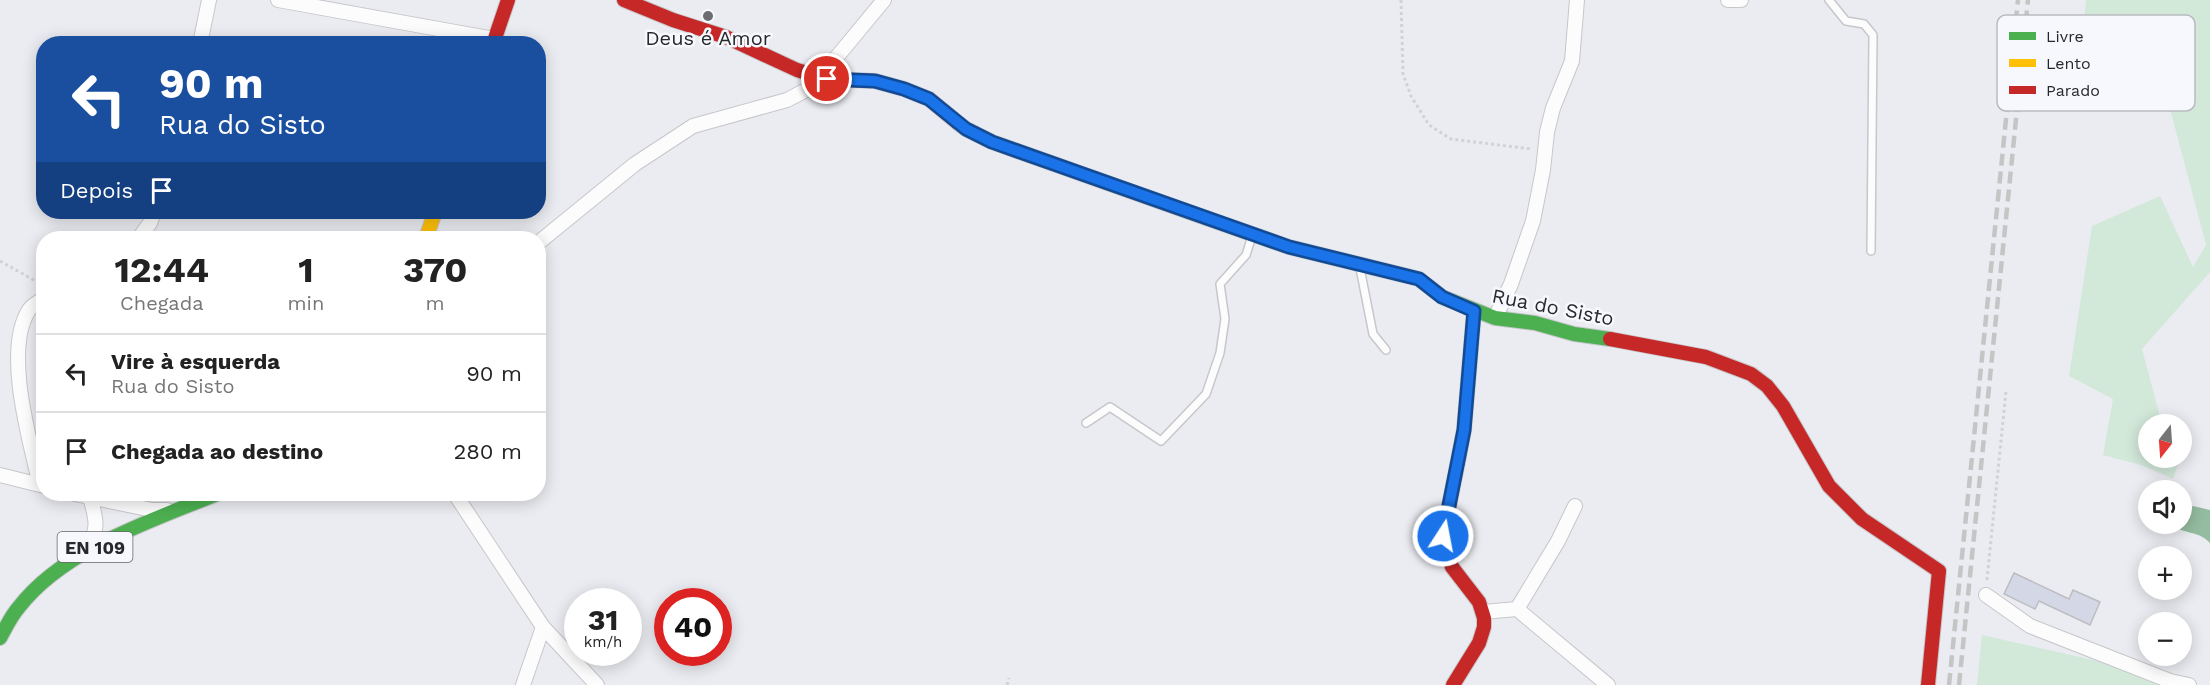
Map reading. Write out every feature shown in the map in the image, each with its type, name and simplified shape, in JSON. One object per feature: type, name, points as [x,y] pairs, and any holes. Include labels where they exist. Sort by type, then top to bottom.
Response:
[{"type":"street","points":[[202,36],[209,0]]},
{"type":"street","points":[[278,0],[467,36]]},
{"type":"street","points":[[495,36],[508,0]]},
{"type":"street","name":"Rua do Sisto","points":[[624,0],[673,20],[726,37],[796,70],[827,79],[875,81],[904,89],[929,99],[966,129],[992,142],[1289,247],[1419,279],[1442,297],[1495,318],[1535,323],[1574,334],[1640,343],[1706,357],[1751,374],[1767,386],[1783,405],[1828,486],[1862,519],[1939,571],[1928,685]]},
{"type":"street","points":[[546,236],[635,164],[693,126],[787,100],[827,79],[836,58],[884,0]]},
{"type":"street","points":[[1495,318],[1511,284],[1533,221],[1553,108],[1572,61],[1577,0]]},
{"type":"street","points":[[1728,0],[1741,0]]},
{"type":"street","points":[[36,304],[29,309],[22,330],[19,374],[24,409],[36,460]]},
{"type":"street","points":[[1453,685],[1480,638],[1484,626],[1480,603],[1452,567],[1445,550],[1443,536],[1464,430],[1474,311]]},
{"type":"street","points":[[0,476],[36,485]]},
{"type":"street","points":[[86,551],[95,535],[96,521],[91,501]]},
{"type":"street","points":[[109,501],[152,510],[176,511]]},
{"type":"street","name":"EN 109","points":[[0,638],[21,604],[51,574],[86,551],[200,501]]},
{"type":"street","points":[[460,501],[543,627],[597,685]]},
{"type":"street","points":[[1517,609],[1558,541],[1575,506]]},
{"type":"street","points":[[1986,594],[2030,626],[2170,681],[2189,685]]},
{"type":"street","points":[[1483,612],[1517,609],[1608,685]]},
{"type":"street","points":[[523,685],[543,627]]},
{"type":"lane","points":[[1829,0],[1845,21],[1864,24],[1873,35],[1871,251]]},
{"type":"lane","points":[[1086,423],[1110,407],[1161,441],[1206,394],[1221,353],[1226,319],[1220,284],[1246,255],[1253,234]]},
{"type":"lane","points":[[1360,265],[1373,334],[1386,350]]},
{"type":"path","points":[[1401,0],[1403,74],[1411,96],[1429,125],[1451,139],[1545,150]]},
{"type":"path","points":[[0,261],[36,281]]},
{"type":"path","points":[[1986,594],[2006,391]]},
{"type":"path","points":[[1007,685],[1009,678]]},
{"type":"shaded area","points":[[2086,0],[2210,0],[2210,272],[2142,349],[2159,414],[2138,414],[2138,464],[2103,455],[2113,399],[2069,376],[2092,226],[2160,196],[2193,267],[2206,245],[2171,111],[2195,111],[2195,15],[2085,15]]},
{"type":"shaded area","points":[[2148,468],[2177,468],[2173,479]]},
{"type":"shaded area","points":[[2192,507],[2210,510],[2210,543],[2201,536],[2192,533]]},
{"type":"shaded area","points":[[1982,635],[2107,663],[2163,685],[1977,685]]},
{"type":"building","points":[[2014,573],[2069,599],[2073,590],[2100,602],[2090,625],[2039,601],[2035,609],[2004,594]]},
{"type":"railway","points":[[2016,15],[2018,0]]},
{"type":"railway","points":[[2026,15],[2028,0]]},
{"type":"railway","points":[[1949,685],[2007,111]]},
{"type":"railway","points":[[1959,685],[2017,111]]},
{"type":"traffic: fast","points":[[1206,218],[1289,247],[1419,279],[1442,297],[1495,318],[1535,323],[1574,334],[1610,339]]},
{"type":"traffic: fast","points":[[1459,456],[1464,430],[1474,311]]},
{"type":"traffic: fast","points":[[0,638],[19,607],[60,569],[110,539],[200,501]]},
{"type":"traffic: slow","points":[[958,123],[992,142],[1206,218]]},
{"type":"traffic: slow","points":[[428,231],[433,219]]},
{"type":"traffic: jam","points":[[496,36],[508,0]]},
{"type":"traffic: jam","points":[[624,0],[673,20],[726,37],[797,70],[827,79],[875,81],[904,89],[929,99],[958,123]]},
{"type":"traffic: jam","points":[[1610,339],[1706,357],[1751,374],[1767,386],[1783,406],[1829,486],[1862,519],[1939,571],[1928,685]]},
{"type":"traffic: jam","points":[[1453,685],[1479,643],[1484,627],[1479,602],[1452,567],[1443,536],[1459,456]]},
{"type":"place","name":"Deus é Amor","points":[[708,16]]},
{"type":"route","points":[[827,79],[875,81],[904,89],[929,99],[966,129],[992,142],[1289,247],[1419,279],[1442,297],[1474,311],[1471,370],[1464,430],[1443,536]]}]
